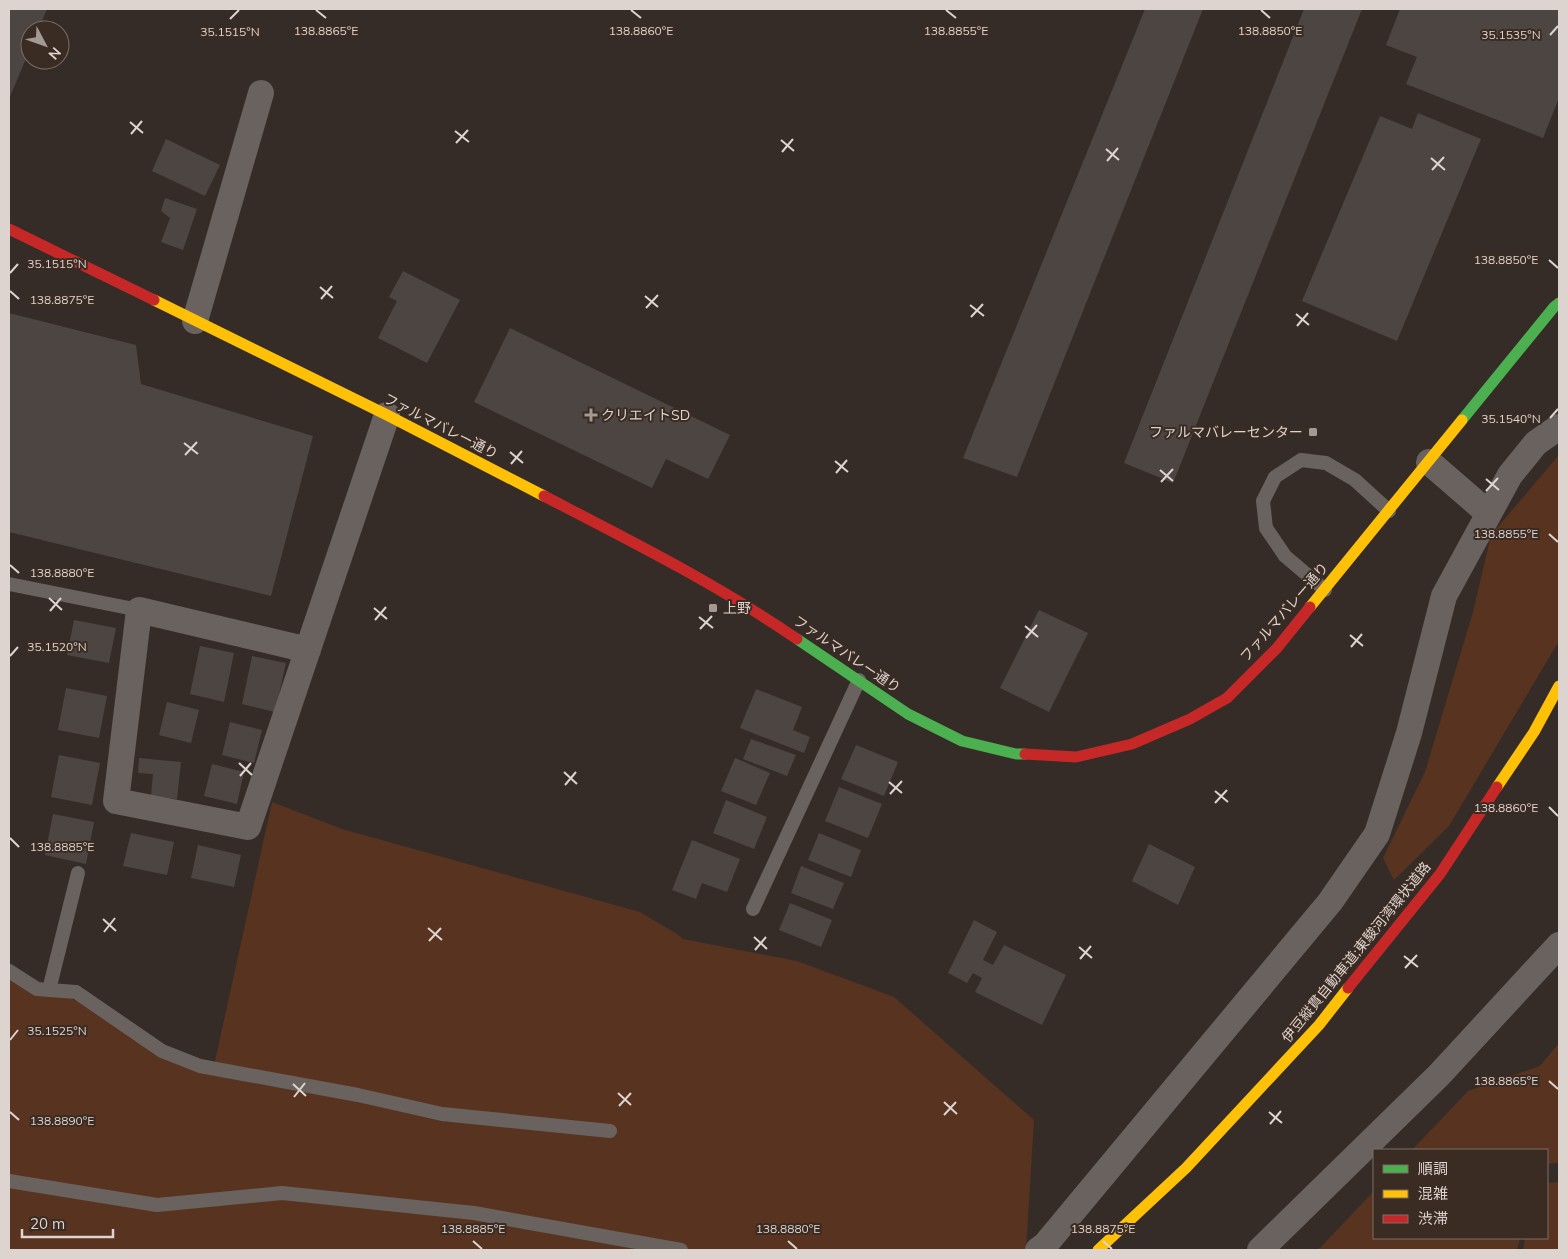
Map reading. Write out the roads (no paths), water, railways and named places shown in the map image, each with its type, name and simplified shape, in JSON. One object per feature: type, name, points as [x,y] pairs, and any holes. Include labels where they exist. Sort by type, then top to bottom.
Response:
[{"type":"main road","name":"ファルマバレー通り","points":[[9,228],[387,415],[658,555],[755,610],[908,714],[962,741],[1016,754],[1076,757],[1132,744],[1190,719],[1227,698],[1277,648],[1559,302]]},
{"type":"main road","name":"伊豆縦貫自動車道;東駿河湾環状道路","points":[[1098,1250],[1186,1168],[1319,1025],[1440,874],[1534,732],[1559,686]]},
{"type":"street","points":[[195,321],[261,93]]},
{"type":"street","points":[[308,650],[139,610],[116,801],[248,827],[308,650],[387,415]]},
{"type":"street","points":[[1038,1250],[1045,1245],[1330,902],[1377,834],[1409,733],[1444,596],[1510,475],[1536,443],[1559,427]]},
{"type":"street","points":[[1429,462],[1488,513]]},
{"type":"street","points":[[1260,1250],[1438,1075],[1559,945]]},
{"type":"lane","points":[[1325,590],[1285,556],[1266,528],[1263,501],[1275,477],[1300,460],[1326,463],[1355,480],[1389,510]]},
{"type":"lane","points":[[9,584],[139,610]]},
{"type":"lane","points":[[753,909],[859,680]]},
{"type":"lane","points":[[48,990],[78,873]]},
{"type":"lane","points":[[9,971],[37,989],[76,992],[162,1051],[200,1066],[358,1095],[442,1114],[610,1131]]},
{"type":"lane","points":[[9,1182],[157,1205],[282,1193],[474,1213],[680,1250]]},
{"type":"place","name":"クリエイトSD","points":[[591,415]]},
{"type":"place","name":"ファルマバレーセンター","points":[[1313,432]]},
{"type":"place","name":"上野","points":[[713,608]]}]
